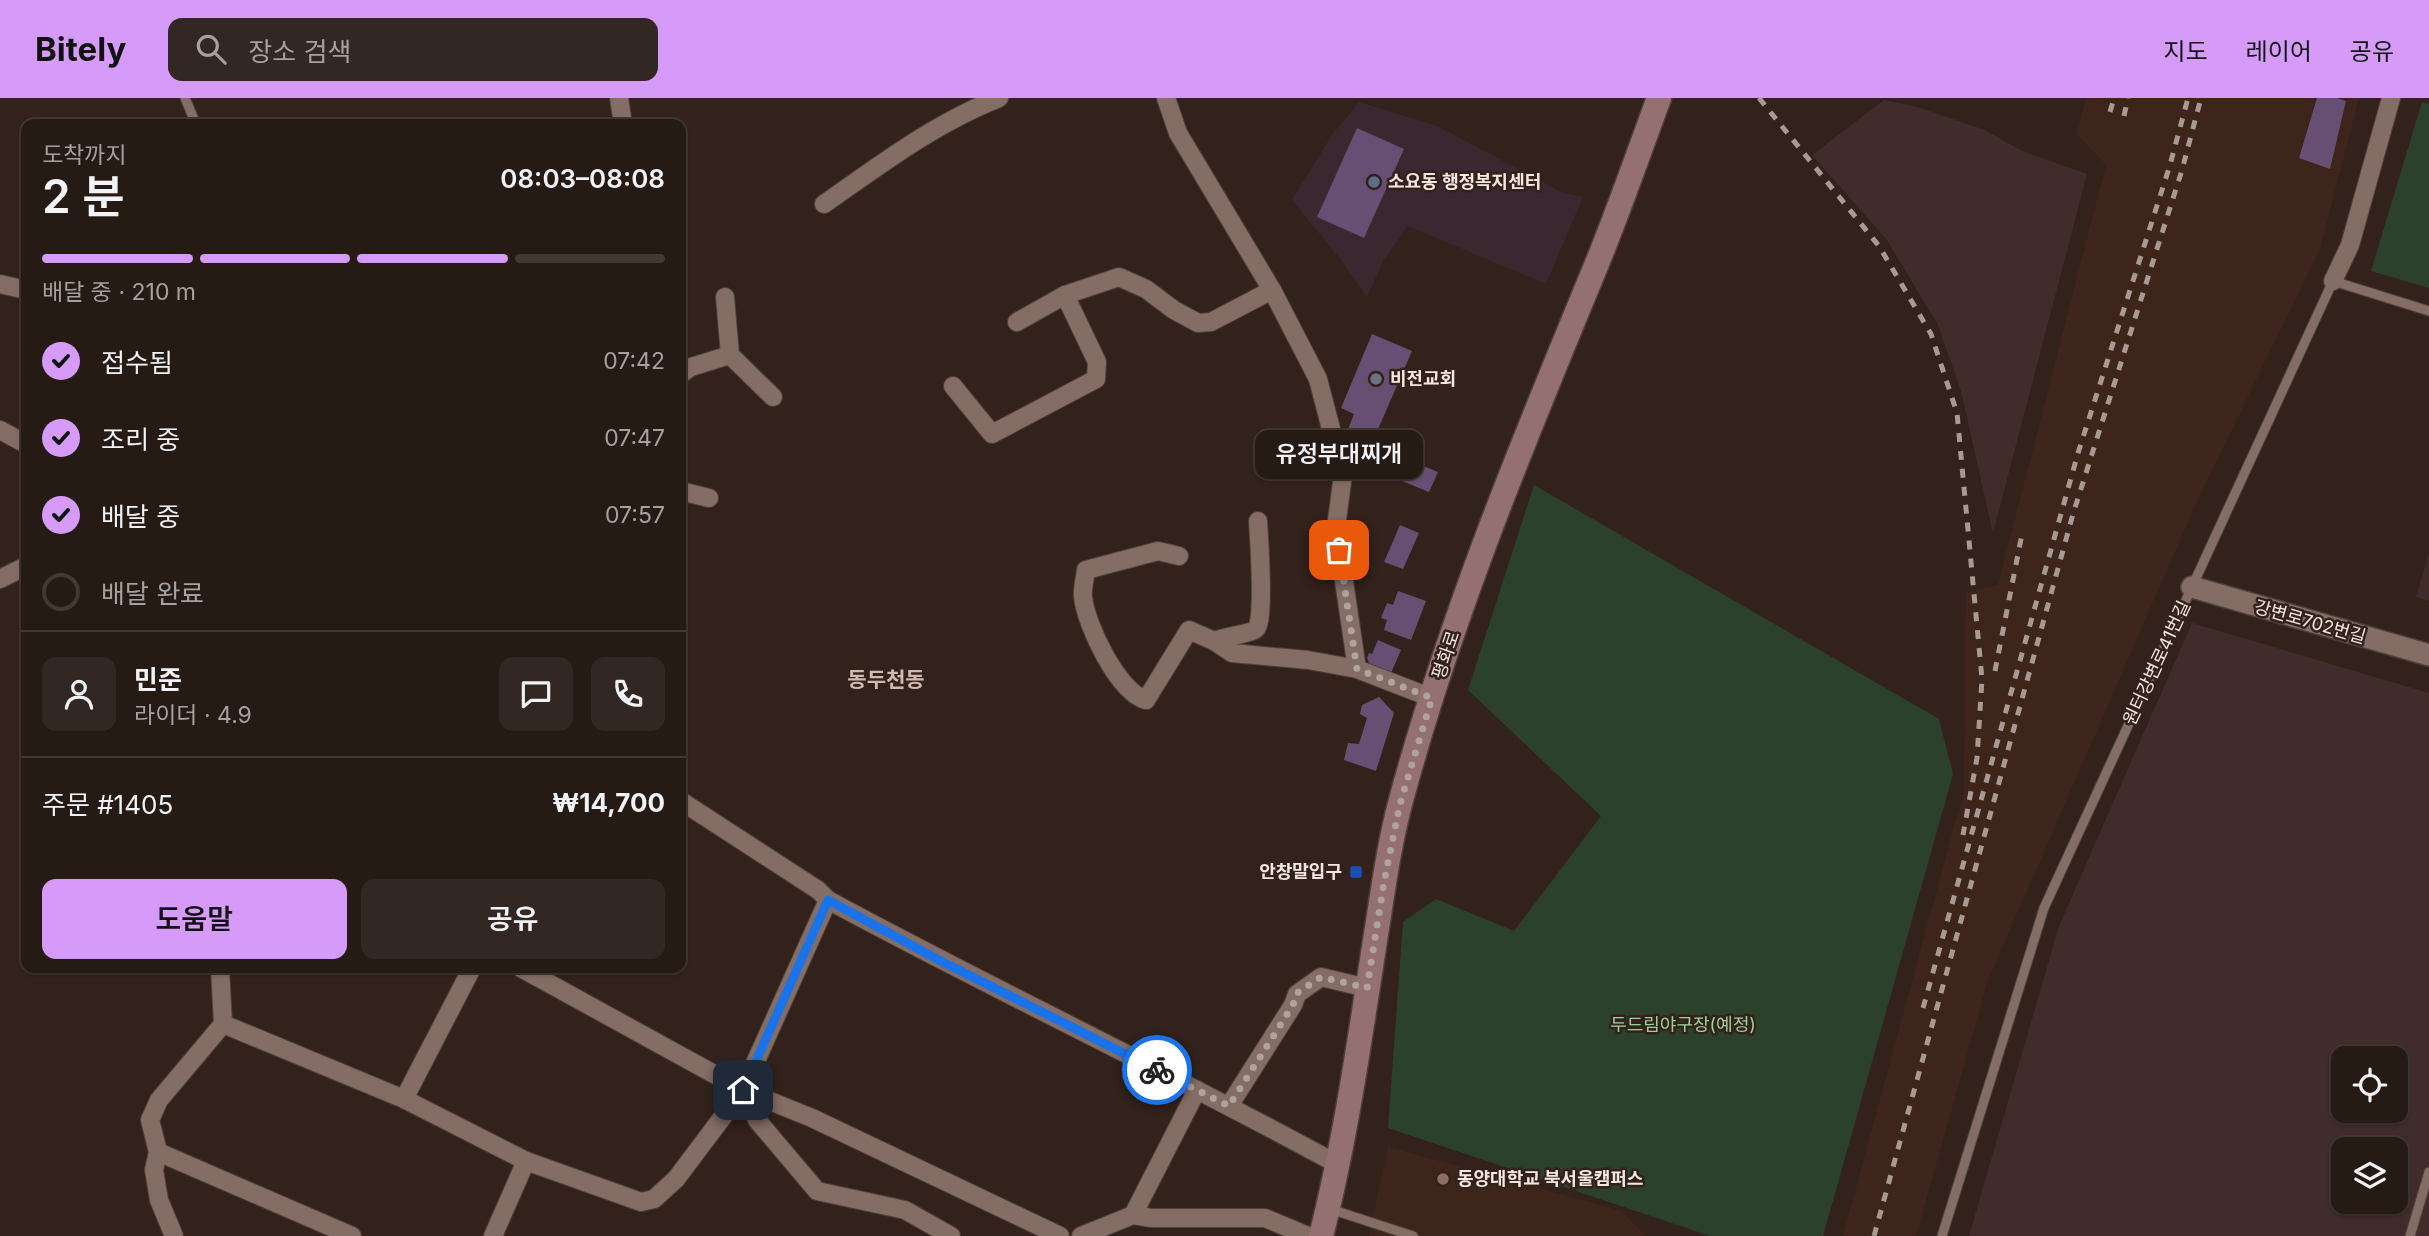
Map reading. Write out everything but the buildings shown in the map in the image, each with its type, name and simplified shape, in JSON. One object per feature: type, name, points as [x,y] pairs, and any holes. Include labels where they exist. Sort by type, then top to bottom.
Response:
[{"type":"main road","name":"평화로","points":[[1321,1236],[1337,1164],[1384,882],[1400,804],[1432,698],[1491,528],[1599,258],[1659,98]]},
{"type":"street","points":[[619,98],[623,119]]},
{"type":"street","points":[[824,204],[906,146],[975,107],[999,98]]},
{"type":"street","points":[[1166,98],[1178,133],[1272,289],[1318,379],[1343,475],[1336,527],[1357,669]]},
{"type":"street","name":"원터강변로41번길","points":[[2333,281],[2350,245],[2391,98]]},
{"type":"street","points":[[1017,322],[1065,295],[1119,277],[1146,289],[1198,324],[1211,323],[1272,289]]},
{"type":"street","points":[[0,284],[21,289]]},
{"type":"street","points":[[953,386],[992,434],[1096,379],[1097,362],[1065,295]]},
{"type":"street","points":[[726,296],[730,355],[773,397]]},
{"type":"street","points":[[686,370],[730,355]]},
{"type":"street","points":[[0,430],[21,441]]},
{"type":"street","points":[[686,492],[709,498]]},
{"type":"street","points":[[1214,641],[1247,633],[1259,626],[1261,611],[1258,521]]},
{"type":"street","points":[[1179,556],[1158,551],[1086,570],[1082,596],[1091,627],[1118,677],[1138,697],[1146,700],[1189,630],[1232,653],[1308,660],[1357,669],[1432,698]]},
{"type":"street","points":[[0,579],[21,568]]},
{"type":"street","name":"강변로702번길","points":[[2192,587],[2429,655]]},
{"type":"street","points":[[686,804],[818,890],[828,900],[935,958],[1229,1106],[1337,1164]]},
{"type":"street","points":[[223,1024],[404,1099],[526,1161],[641,1202],[654,1199],[676,1179],[743,1090],[828,900]]},
{"type":"street","points":[[174,1236],[159,1200],[154,1170],[158,1153],[150,1121],[159,1100],[223,1024],[220,973]]},
{"type":"street","points":[[404,1099],[469,973]]},
{"type":"street","points":[[531,973],[743,1090],[813,1118],[1060,1236]]},
{"type":"street","points":[[1229,1106],[1293,1005],[1297,993],[1321,977],[1367,988]]},
{"type":"street","points":[[743,1090],[757,1120],[817,1191],[905,1210],[951,1236]]},
{"type":"street","points":[[1133,1215],[1197,1090]]},
{"type":"street","points":[[158,1153],[352,1236]]},
{"type":"street","points":[[492,1236],[526,1161]]},
{"type":"street","points":[[1082,1236],[1133,1215],[1151,1219],[1265,1218],[1308,1236]]},
{"type":"lane","points":[[185,98],[194,119]]},
{"type":"lane","points":[[2333,281],[2429,311]]},
{"type":"lane","name":"원터강변로41번길","points":[[1942,1236],[2044,908],[2333,281]]},
{"type":"lane","points":[[2410,1236],[2429,1172]]},
{"type":"lane","points":[[1328,1208],[1413,1236]]},
{"type":"shaded area","points":[[2086,98],[2359,98],[2320,249],[2197,501],[1988,980],[1916,1236],[1843,1236],[1964,790],[1966,592],[1998,585],[2106,165],[2077,134]]},
{"type":"shaded area","points":[[1884,100],[1914,106],[1985,130],[2022,151],[2087,174],[1993,533],[1961,391],[1938,325],[1887,240],[1812,155]]},
{"type":"shaded area","points":[[1359,102],[1437,126],[1563,193],[1583,197],[1546,284],[1408,226],[1383,261],[1367,297],[1342,261],[1292,200],[1332,135]]},
{"type":"shaded area","points":[[2429,552],[2429,601],[2416,597]]},
{"type":"shaded area","points":[[2192,623],[2429,693],[2429,1236],[1969,1236],[2059,926]]},
{"type":"shaded area","name":"동양대학교 북서울캠퍼스","points":[[1388,1147],[1622,1211],[1646,1236],[1369,1236]]},
{"type":"green space","points":[[2422,102],[2429,104],[2429,288],[2371,271]]},
{"type":"green space","name":"두드림야구장(예정)","points":[[1534,485],[1939,719],[1953,774],[1823,1236],[1710,1236],[1388,1128],[1403,922],[1436,899],[1514,931],[1601,816],[1468,690]]},
{"type":"railway","points":[[1759,98],[1879,246],[1931,334],[1957,413],[1982,679],[1977,758],[1963,835]]},
{"type":"railway","points":[[2110,112],[2114,98]]},
{"type":"railway","points":[[2124,116],[2128,98]]},
{"type":"railway","points":[[1923,1008],[2078,453],[2170,165],[2188,98]]},
{"type":"railway","points":[[1874,1236],[2073,514],[2182,170],[2201,98]]},
{"type":"railway","points":[[1995,671],[2022,534]]},
{"type":"way so far","points":[[1157,1070],[1229,1106],[1293,1005],[1297,993],[1321,977],[1367,988],[1400,804],[1432,698],[1357,669],[1339,550]]},
{"type":"place","name":"소요동 행정복지센터","points":[[1374,182]]},
{"type":"place","name":"비전교회","points":[[1376,379]]},
{"type":"place","name":"유정부대찌개","points":[[1339,550]]},
{"type":"place","name":"안창말입구","points":[[1356,872]]},
{"type":"place","name":"동양대학교 북서울캠퍼스","points":[[1443,1179]]},
{"type":"district","name":"동두천동","points":[[886,680]]},
{"type":"route","points":[[743,1090],[828,900],[935,958],[1157,1070]]}]
